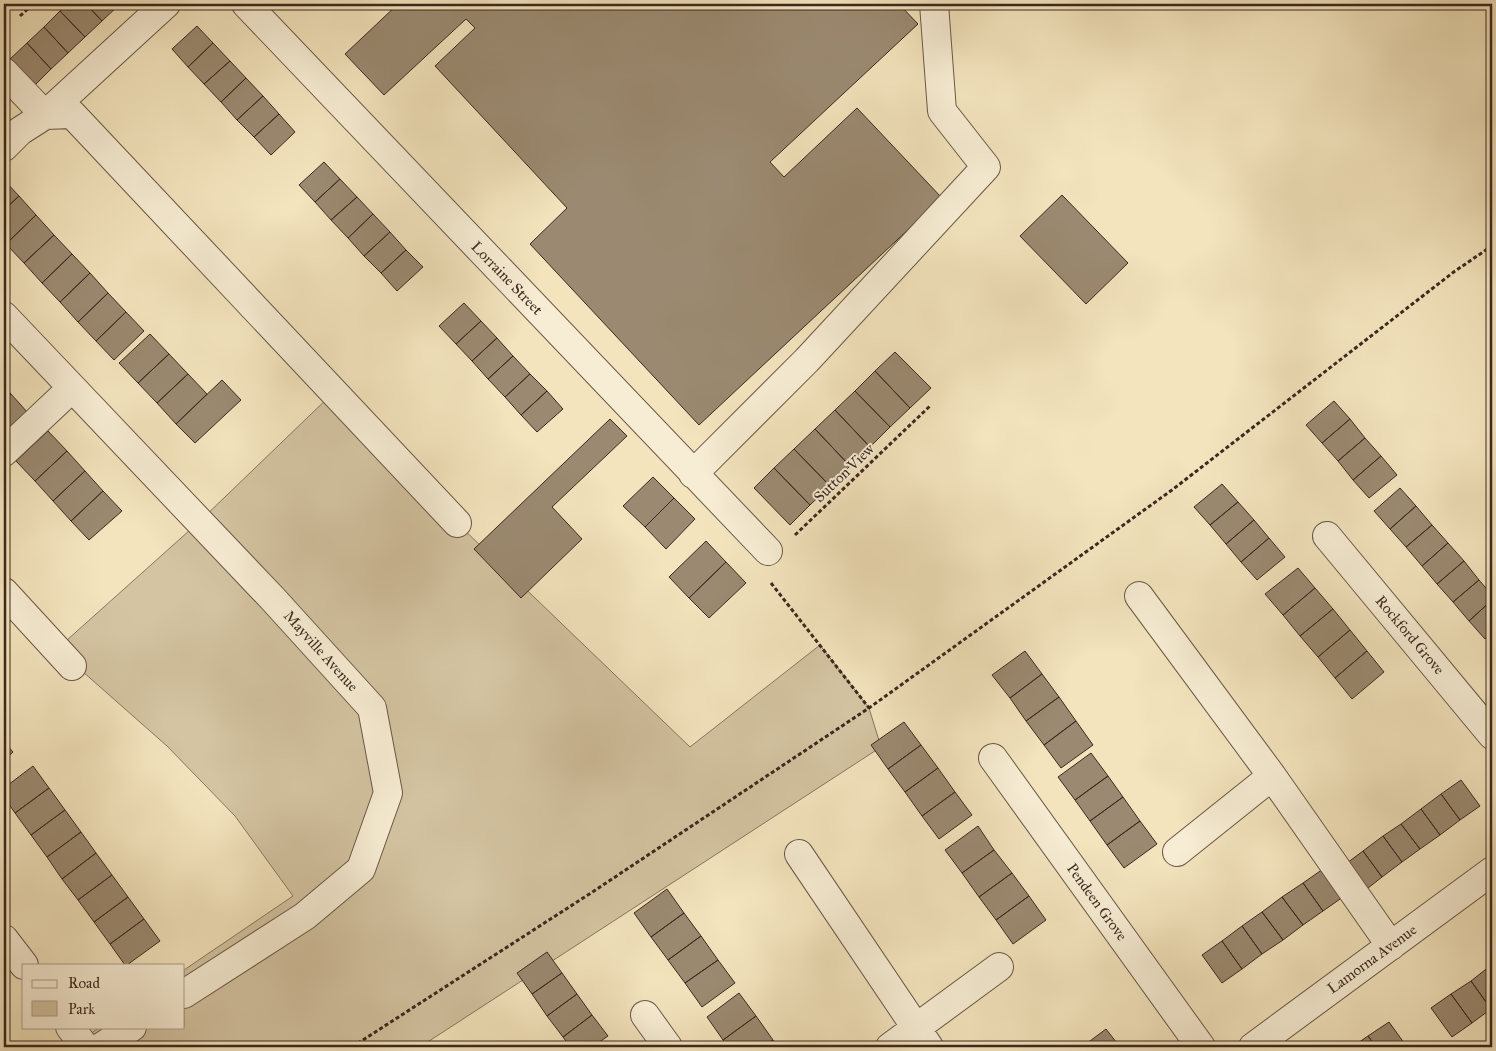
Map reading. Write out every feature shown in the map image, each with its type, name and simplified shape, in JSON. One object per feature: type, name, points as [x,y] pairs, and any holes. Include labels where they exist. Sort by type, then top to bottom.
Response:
[{"type":"street","points":[[4,147],[20,131],[45,115],[166,4]]},
{"type":"street","name":"Lorraine Street","points":[[246,4],[768,551]]},
{"type":"street","points":[[693,474],[807,360],[986,167],[942,110],[934,4]]},
{"type":"street","points":[[4,72],[45,115],[72,114],[457,523]]},
{"type":"street","name":"Mayville Avenue","points":[[4,316],[273,599],[372,708],[388,794],[361,869],[305,916],[185,993]]},
{"type":"street","points":[[4,452],[72,388]]},
{"type":"street","name":"Rockford Grove","points":[[1327,536],[1492,735]]},
{"type":"street","points":[[4,592],[72,666]]},
{"type":"street","points":[[1140,596],[1272,776],[1391,946]]},
{"type":"street","name":"Pendeen Grove","points":[[993,758],[1201,1047]]},
{"type":"street","points":[[1177,852],[1272,776]]},
{"type":"street","points":[[799,854],[923,1038]]},
{"type":"street","name":"Lamorna Avenue","points":[[1252,1047],[1492,871]]},
{"type":"street","points":[[4,939],[23,964]]},
{"type":"street","points":[[890,1047],[923,1038],[999,967]]},
{"type":"street","points":[[645,1015],[668,1047]]},
{"type":"street","points":[[71,1028],[85,1047]]},
{"type":"street","points":[[101,1047],[130,1028]]},
{"type":"path","points":[[20,16],[34,4]]},
{"type":"path","points":[[352,1047],[594,891],[870,708],[1172,490],[1455,271],[1492,246]]},
{"type":"path","name":"Sutton View","points":[[768,551],[797,534],[931,405]]},
{"type":"path","points":[[768,551],[758,566],[870,708]]},
{"type":"green space","points":[[334,392],[457,523],[690,747],[820,645],[869,708],[881,747],[420,1047],[84,1047],[80,1041],[99,1028],[185,1028],[185,969],[293,896],[235,816],[167,746],[57,649],[200,521]]},
{"type":"building","points":[[68,4],[86,4],[102,21],[85,37],[60,11]]},
{"type":"building","points":[[86,4],[118,4],[119,5],[102,21]]},
{"type":"building","points":[[398,4],[899,4],[918,24],[770,162],[784,177],[857,108],[942,198],[699,425],[530,244],[567,208],[435,66],[475,28],[466,19],[384,95],[345,54]]},
{"type":"building","points":[[60,11],[85,37],[68,53],[44,27]]},
{"type":"building","points":[[197,26],[213,43],[188,67],[172,49]]},
{"type":"building","points":[[44,27],[68,53],[51,69],[27,43]]},
{"type":"building","points":[[27,43],[51,69],[34,86],[9,60]]},
{"type":"building","points":[[213,43],[230,61],[204,84],[188,67]]},
{"type":"building","points":[[230,61],[246,78],[221,102],[204,84]]},
{"type":"building","points":[[246,78],[263,96],[237,120],[221,102]]},
{"type":"building","points":[[263,96],[279,114],[254,137],[237,120]]},
{"type":"building","points":[[279,114],[295,132],[271,155],[254,137]]},
{"type":"building","points":[[324,162],[340,179],[315,202],[299,185]]},
{"type":"building","points":[[340,179],[357,197],[331,220],[315,202]]},
{"type":"building","points":[[4,180],[19,196],[4,210]]},
{"type":"building","points":[[1062,195],[1128,263],[1086,304],[1020,236]]},
{"type":"building","points":[[19,196],[36,215],[6,244],[4,241],[4,210]]},
{"type":"building","points":[[357,197],[373,214],[348,238],[331,220]]},
{"type":"building","points":[[373,214],[390,232],[364,256],[348,238]]},
{"type":"building","points":[[36,215],[54,235],[24,263],[6,244]]},
{"type":"building","points":[[390,232],[406,250],[381,273],[364,256]]},
{"type":"building","points":[[54,235],[72,254],[42,283],[24,263]]},
{"type":"building","points":[[406,250],[423,267],[397,291],[381,273]]},
{"type":"building","points":[[72,254],[90,273],[60,302],[42,283]]},
{"type":"building","points":[[90,273],[108,293],[78,322],[60,302]]},
{"type":"building","points":[[108,293],[126,312],[96,341],[78,322]]},
{"type":"building","points":[[464,303],[481,321],[456,344],[439,326]]},
{"type":"building","points":[[126,312],[144,331],[114,360],[96,341]]},
{"type":"building","points":[[481,321],[497,338],[472,361],[456,344]]},
{"type":"building","points":[[150,334],[169,354],[138,383],[119,363]]},
{"type":"building","points":[[497,338],[513,356],[488,379],[472,361]]},
{"type":"building","points":[[895,352],[931,388],[910,408],[875,371]]},
{"type":"building","points":[[169,354],[188,374],[157,403],[138,383]]},
{"type":"building","points":[[513,356],[530,374],[505,397],[488,379]]},
{"type":"building","points":[[875,371],[910,408],[890,427],[855,391]]},
{"type":"building","points":[[188,374],[207,394],[176,424],[157,403]]},
{"type":"building","points":[[530,374],[547,391],[521,415],[505,397]]},
{"type":"building","points":[[222,380],[241,400],[195,443],[176,424]]},
{"type":"building","points":[[4,386],[11,394],[4,400]]},
{"type":"building","points":[[547,391],[563,409],[537,432],[521,415]]},
{"type":"building","points":[[855,391],[890,427],[870,447],[835,410]]},
{"type":"building","points":[[11,394],[28,413],[4,436],[4,400]]},
{"type":"building","points":[[1334,401],[1350,419],[1322,443],[1306,425]]},
{"type":"building","points":[[835,410],[870,447],[850,466],[815,429]]},
{"type":"building","points":[[610,419],[627,436],[552,507],[582,539],[521,598],[474,549]]},
{"type":"building","points":[[1350,419],[1365,438],[1338,461],[1322,443]]},
{"type":"building","points":[[815,429],[850,466],[830,486],[794,449]]},
{"type":"building","points":[[48,431],[67,451],[35,481],[16,461]]},
{"type":"building","points":[[1365,438],[1381,456],[1353,480],[1338,461]]},
{"type":"building","points":[[794,449],[830,486],[810,505],[774,468]]},
{"type":"building","points":[[67,451],[85,471],[53,501],[35,481]]},
{"type":"building","points":[[1381,456],[1397,475],[1369,498],[1353,480]]},
{"type":"building","points":[[774,468],[810,505],[790,525],[754,488]]},
{"type":"building","points":[[85,471],[103,491],[71,521],[53,501]]},
{"type":"building","points":[[653,477],[674,498],[645,527],[623,506]]},
{"type":"building","points":[[1222,484],[1238,502],[1210,525],[1194,507]]},
{"type":"building","points":[[1400,488],[1416,506],[1390,529],[1374,511]]},
{"type":"building","points":[[103,491],[122,511],[89,540],[71,521]]},
{"type":"building","points":[[674,498],[695,519],[666,549],[645,527]]},
{"type":"building","points":[[1238,502],[1254,520],[1226,544],[1210,525]]},
{"type":"building","points":[[1416,506],[1432,525],[1406,547],[1390,529]]},
{"type":"building","points":[[1254,520],[1269,538],[1241,562],[1226,544]]},
{"type":"building","points":[[1432,525],[1448,543],[1422,566],[1406,547]]},
{"type":"building","points":[[1269,538],[1285,557],[1257,580],[1241,562]]},
{"type":"building","points":[[706,541],[726,562],[689,598],[669,577]]},
{"type":"building","points":[[1448,543],[1464,561],[1437,584],[1422,566]]},
{"type":"building","points":[[1464,561],[1479,580],[1453,602],[1437,584]]},
{"type":"building","points":[[726,562],[746,583],[709,618],[689,598]]},
{"type":"building","points":[[1298,568],[1315,588],[1283,615],[1265,594]]},
{"type":"building","points":[[1479,580],[1492,595],[1492,600],[1469,621],[1453,602]]},
{"type":"building","points":[[1315,588],[1333,609],[1300,636],[1283,615]]},
{"type":"building","points":[[1492,600],[1492,632],[1485,639],[1469,621]]},
{"type":"building","points":[[1333,609],[1350,630],[1318,657],[1300,636]]},
{"type":"building","points":[[1350,630],[1367,651],[1335,678],[1318,657]]},
{"type":"building","points":[[1025,651],[1042,674],[1010,698],[992,675]]},
{"type":"building","points":[[1367,651],[1384,672],[1352,699],[1335,678]]},
{"type":"building","points":[[1042,674],[1059,697],[1026,721],[1010,698]]},
{"type":"building","points":[[1059,697],[1076,721],[1044,745],[1026,721]]},
{"type":"building","points":[[1076,721],[1093,745],[1061,768],[1044,745]]},
{"type":"building","points":[[904,722],[921,745],[888,769],[871,745]]},
{"type":"building","points":[[4,742],[13,752],[4,761]]},
{"type":"building","points":[[921,745],[938,768],[905,792],[888,769]]},
{"type":"building","points":[[1091,753],[1108,776],[1075,800],[1058,777]]},
{"type":"building","points":[[33,766],[49,788],[15,813],[4,797],[4,788]]},
{"type":"building","points":[[938,768],[955,792],[922,816],[905,792]]},
{"type":"building","points":[[1108,776],[1123,797],[1090,821],[1075,800]]},
{"type":"building","points":[[1461,780],[1480,806],[1460,820],[1441,794]]},
{"type":"building","points":[[49,788],[65,810],[31,835],[15,813]]},
{"type":"building","points":[[955,792],[972,815],[939,839],[922,816]]},
{"type":"building","points":[[1441,794],[1460,820],[1440,835],[1421,809]]},
{"type":"building","points":[[1123,797],[1140,821],[1107,845],[1090,821]]},
{"type":"building","points":[[1421,809],[1440,835],[1420,849],[1401,824]]},
{"type":"building","points":[[65,810],[81,832],[47,857],[31,835]]},
{"type":"building","points":[[1140,821],[1157,844],[1124,868],[1107,845]]},
{"type":"building","points":[[1401,824],[1420,849],[1402,862],[1383,836]]},
{"type":"building","points":[[978,826],[994,850],[962,873],[945,850]]},
{"type":"building","points":[[81,832],[96,853],[62,879],[47,857]]},
{"type":"building","points":[[1383,836],[1402,862],[1382,877],[1363,851]]},
{"type":"building","points":[[994,850],[1012,873],[979,897],[962,873]]},
{"type":"building","points":[[1363,851],[1382,877],[1363,892],[1343,866]]},
{"type":"building","points":[[96,853],[112,875],[78,900],[62,879]]},
{"type":"building","points":[[1323,869],[1343,897],[1323,911],[1303,883]]},
{"type":"building","points":[[1012,873],[1029,896],[996,920],[979,897]]},
{"type":"building","points":[[112,875],[128,897],[94,922],[78,900]]},
{"type":"building","points":[[1303,883],[1323,911],[1303,925],[1282,897]]},
{"type":"building","points":[[667,889],[684,913],[651,937],[634,913]]},
{"type":"building","points":[[1029,896],[1046,920],[1013,944],[996,920]]},
{"type":"building","points":[[128,897],[144,919],[110,944],[94,922]]},
{"type":"building","points":[[1282,897],[1303,925],[1283,940],[1262,912]]},
{"type":"building","points":[[1262,912],[1283,940],[1262,954],[1242,926]]},
{"type":"building","points":[[684,913],[701,936],[668,960],[651,937]]},
{"type":"building","points":[[144,919],[160,941],[128,964],[124,964],[110,944]]},
{"type":"building","points":[[1242,926],[1262,954],[1242,969],[1222,941]]},
{"type":"building","points":[[701,936],[718,960],[685,983],[668,960]]},
{"type":"building","points":[[1222,941],[1242,969],[1222,983],[1202,955]]},
{"type":"building","points":[[547,952],[562,973],[532,994],[517,973]]},
{"type":"building","points":[[718,960],[735,983],[702,1007],[685,983]]},
{"type":"building","points":[[1490,966],[1492,969],[1491,1009],[1471,981]]},
{"type":"building","points":[[562,973],[577,994],[547,1016],[532,994]]},
{"type":"building","points":[[1471,981],[1491,1009],[1472,1023],[1451,994]]},
{"type":"building","points":[[739,993],[756,1016],[723,1040],[707,1017]]},
{"type":"building","points":[[577,994],[592,1015],[563,1037],[547,1016]]},
{"type":"building","points":[[1451,994],[1472,1023],[1452,1037],[1431,1008]]},
{"type":"building","points":[[592,1015],[608,1036],[592,1047],[570,1047],[563,1037]]},
{"type":"building","points":[[756,1016],[773,1040],[763,1047],[728,1047],[723,1040]]},
{"type":"building","points":[[1389,1022],[1407,1047],[1376,1047],[1368,1036]]},
{"type":"building","points":[[1106,1029],[1120,1047],[1089,1047],[1086,1044]]},
{"type":"building","points":[[1368,1036],[1376,1047],[1352,1047]]},
{"type":"building","points":[[773,1040],[779,1047],[763,1047]]}]
